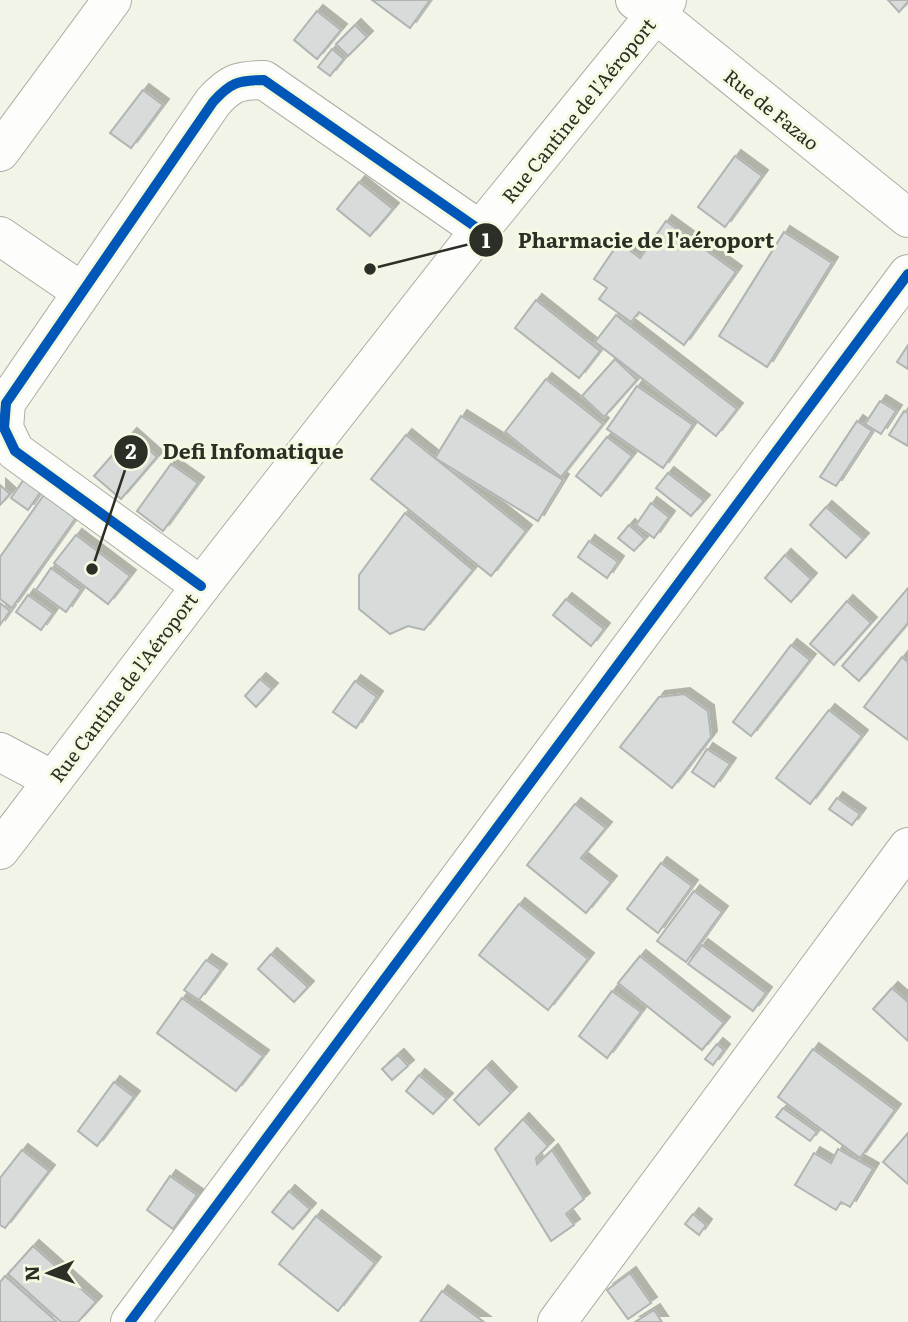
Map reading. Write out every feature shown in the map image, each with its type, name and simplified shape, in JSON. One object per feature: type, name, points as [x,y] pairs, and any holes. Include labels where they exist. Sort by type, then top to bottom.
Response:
[{"type":"street","points":[[0,152],[112,0]]},
{"type":"street","name":"Rue de Fazao","points":[[653,5],[908,218]]},
{"type":"street","name":"Rue Cantine de l'Aéroport","points":[[0,850],[201,586],[653,5]]},
{"type":"street","points":[[201,586],[15,451],[4,428],[6,403],[213,102],[227,87],[243,80],[264,80],[480,230]]},
{"type":"street","points":[[0,236],[82,292]]},
{"type":"street","points":[[130,1322],[908,274]]},
{"type":"street","points":[[0,752],[53,780]]},
{"type":"street","points":[[557,1322],[908,848]]},
{"type":"building","points":[[372,0],[430,0],[410,28]]},
{"type":"building","points":[[888,0],[908,0],[908,2],[899,12]]},
{"type":"building","points":[[317,11],[341,30],[317,59],[294,40]]},
{"type":"building","points":[[355,25],[367,37],[348,56],[336,44]]},
{"type":"building","points":[[332,49],[344,59],[330,76],[318,67]]},
{"type":"building","points":[[143,90],[163,105],[131,148],[110,133]]},
{"type":"building","points":[[735,156],[762,176],[725,227],[698,207]]},
{"type":"building","points":[[359,182],[393,209],[370,236],[337,209]]},
{"type":"building","points":[[666,221],[736,272],[684,345],[639,312],[631,322],[599,299],[607,288],[594,279],[619,242],[640,258]]},
{"type":"building","points":[[784,232],[832,263],[767,367],[719,336]]},
{"type":"building","points":[[536,300],[600,351],[579,378],[515,328]]},
{"type":"building","points":[[616,315],[737,409],[716,436],[595,342]]},
{"type":"building","points":[[908,345],[908,369],[897,362]]},
{"type":"building","points":[[615,359],[637,380],[604,417],[582,396]]},
{"type":"building","points":[[546,379],[603,424],[561,477],[505,432]]},
{"type":"building","points":[[637,386],[693,425],[663,468],[607,429]]},
{"type":"building","points":[[880,401],[896,411],[881,434],[865,424]]},
{"type":"building","points":[[904,411],[908,413],[908,446],[889,435]]},
{"type":"building","points":[[461,416],[563,480],[538,521],[435,458]]},
{"type":"building","points":[[857,421],[872,431],[836,486],[820,477]]},
{"type":"building","points":[[131,434],[157,457],[121,499],[94,476]]},
{"type":"building","points":[[406,435],[526,531],[491,576],[371,479]]},
{"type":"building","points":[[607,437],[632,456],[601,496],[576,476]]},
{"type":"building","points":[[171,464],[198,483],[163,531],[137,511]]},
{"type":"building","points":[[29,472],[46,484],[28,510],[11,498]]},
{"type":"building","points":[[668,473],[704,501],[691,516],[656,488]]},
{"type":"building","points":[[0,485],[10,494],[0,505]]},
{"type":"building","points":[[48,489],[80,512],[12,608],[0,599],[0,557]]},
{"type":"building","points":[[651,503],[669,517],[654,538],[636,525]]},
{"type":"building","points":[[826,507],[863,539],[846,558],[810,525]]},
{"type":"building","points":[[405,513],[473,570],[424,630],[408,626],[390,634],[359,609],[359,575]]},
{"type":"building","points":[[629,525],[645,539],[634,551],[618,538]]},
{"type":"building","points":[[76,535],[130,576],[108,604],[54,563]]},
{"type":"building","points":[[589,541],[618,562],[607,578],[578,557]]},
{"type":"building","points":[[785,555],[811,579],[791,602],[765,578]]},
{"type":"building","points":[[51,568],[81,590],[66,612],[36,590]]},
{"type":"building","points":[[908,588],[908,623],[859,681],[842,666]]},
{"type":"building","points":[[28,595],[53,613],[41,630],[16,612]]},
{"type":"building","points":[[566,599],[604,629],[591,646],[553,615]]},
{"type":"building","points":[[847,601],[871,623],[834,665],[810,644]]},
{"type":"building","points":[[0,603],[10,611],[0,625]]},
{"type":"building","points":[[791,645],[810,660],[751,736],[733,722]]},
{"type":"building","points":[[902,657],[908,662],[908,740],[864,707]]},
{"type":"building","points":[[260,679],[272,689],[256,707],[245,696]]},
{"type":"building","points":[[355,681],[377,697],[356,728],[333,712]]},
{"type":"building","points":[[684,694],[708,711],[711,737],[672,788],[620,747],[659,697]]},
{"type":"building","points":[[829,710],[862,736],[810,804],[776,778]]},
{"type":"building","points":[[707,749],[730,764],[714,787],[692,772]]},
{"type":"building","points":[[837,798],[860,814],[852,825],[829,809]]},
{"type":"building","points":[[575,804],[606,828],[581,858],[611,882],[586,913],[527,865]]},
{"type":"building","points":[[661,863],[692,886],[658,933],[627,909]]},
{"type":"building","points":[[694,891],[722,912],[686,962],[657,941]]},
{"type":"building","points":[[519,904],[588,959],[548,1010],[479,955]]},
{"type":"building","points":[[702,945],[766,993],[753,1011],[688,964]]},
{"type":"building","points":[[271,954],[308,987],[294,1002],[258,969]]},
{"type":"building","points":[[640,956],[724,1023],[702,1050],[618,983]]},
{"type":"building","points":[[206,960],[221,970],[199,1000],[184,990]]},
{"type":"building","points":[[892,988],[908,1002],[908,1041],[873,1009]]},
{"type":"building","points":[[612,991],[641,1012],[607,1058],[579,1036]]},
{"type":"building","points":[[182,998],[263,1056],[236,1091],[157,1033]]},
{"type":"building","points":[[717,1044],[724,1050],[713,1065],[705,1059]]},
{"type":"building","points":[[813,1049],[895,1110],[860,1158],[778,1097]]},
{"type":"building","points":[[398,1055],[408,1066],[392,1080],[382,1069]]},
{"type":"building","points":[[486,1067],[511,1093],[479,1125],[454,1100]]},
{"type":"building","points":[[419,1075],[447,1099],[433,1114],[406,1091]]},
{"type":"building","points":[[114,1082],[134,1097],[97,1146],[78,1131]]},
{"type":"building","points":[[783,1108],[817,1132],[810,1141],[776,1117]]},
{"type":"building","points":[[523,1119],[548,1146],[536,1158],[537,1164],[552,1150],[584,1199],[566,1214],[574,1225],[551,1241],[495,1149]]},
{"type":"building","points":[[908,1133],[908,1184],[883,1162]]},
{"type":"building","points":[[838,1149],[873,1169],[850,1207],[841,1202],[836,1210],[795,1185],[814,1153],[831,1163]]},
{"type":"building","points":[[22,1150],[49,1171],[5,1228],[0,1225],[0,1178]]},
{"type":"building","points":[[170,1176],[197,1195],[173,1229],[147,1210]]},
{"type":"building","points":[[289,1191],[310,1209],[293,1229],[272,1212]]},
{"type":"building","points":[[693,1214],[706,1225],[699,1235],[685,1224]]},
{"type":"building","points":[[316,1216],[375,1263],[338,1311],[279,1264]]},
{"type":"building","points":[[33,1246],[96,1302],[78,1322],[61,1322],[8,1274]]},
{"type":"building","points":[[630,1273],[651,1303],[628,1319],[607,1290]]},
{"type":"building","points":[[5,1276],[57,1322],[0,1322],[0,1282]]},
{"type":"building","points":[[442,1291],[484,1322],[420,1322]]},
{"type":"building","points":[[654,1310],[662,1322],[635,1322]]},
{"type":"cycle path","points":[[201,586],[15,451],[4,428],[6,403],[213,102],[235,84],[264,80],[480,230]]},
{"type":"cycle path","points":[[130,1322],[908,274]]},
{"type":"place","name":"Pharmacie de l'aéroport","points":[[370,269]]},
{"type":"place","name":"Defi Infomatique","points":[[92,569]]}]
